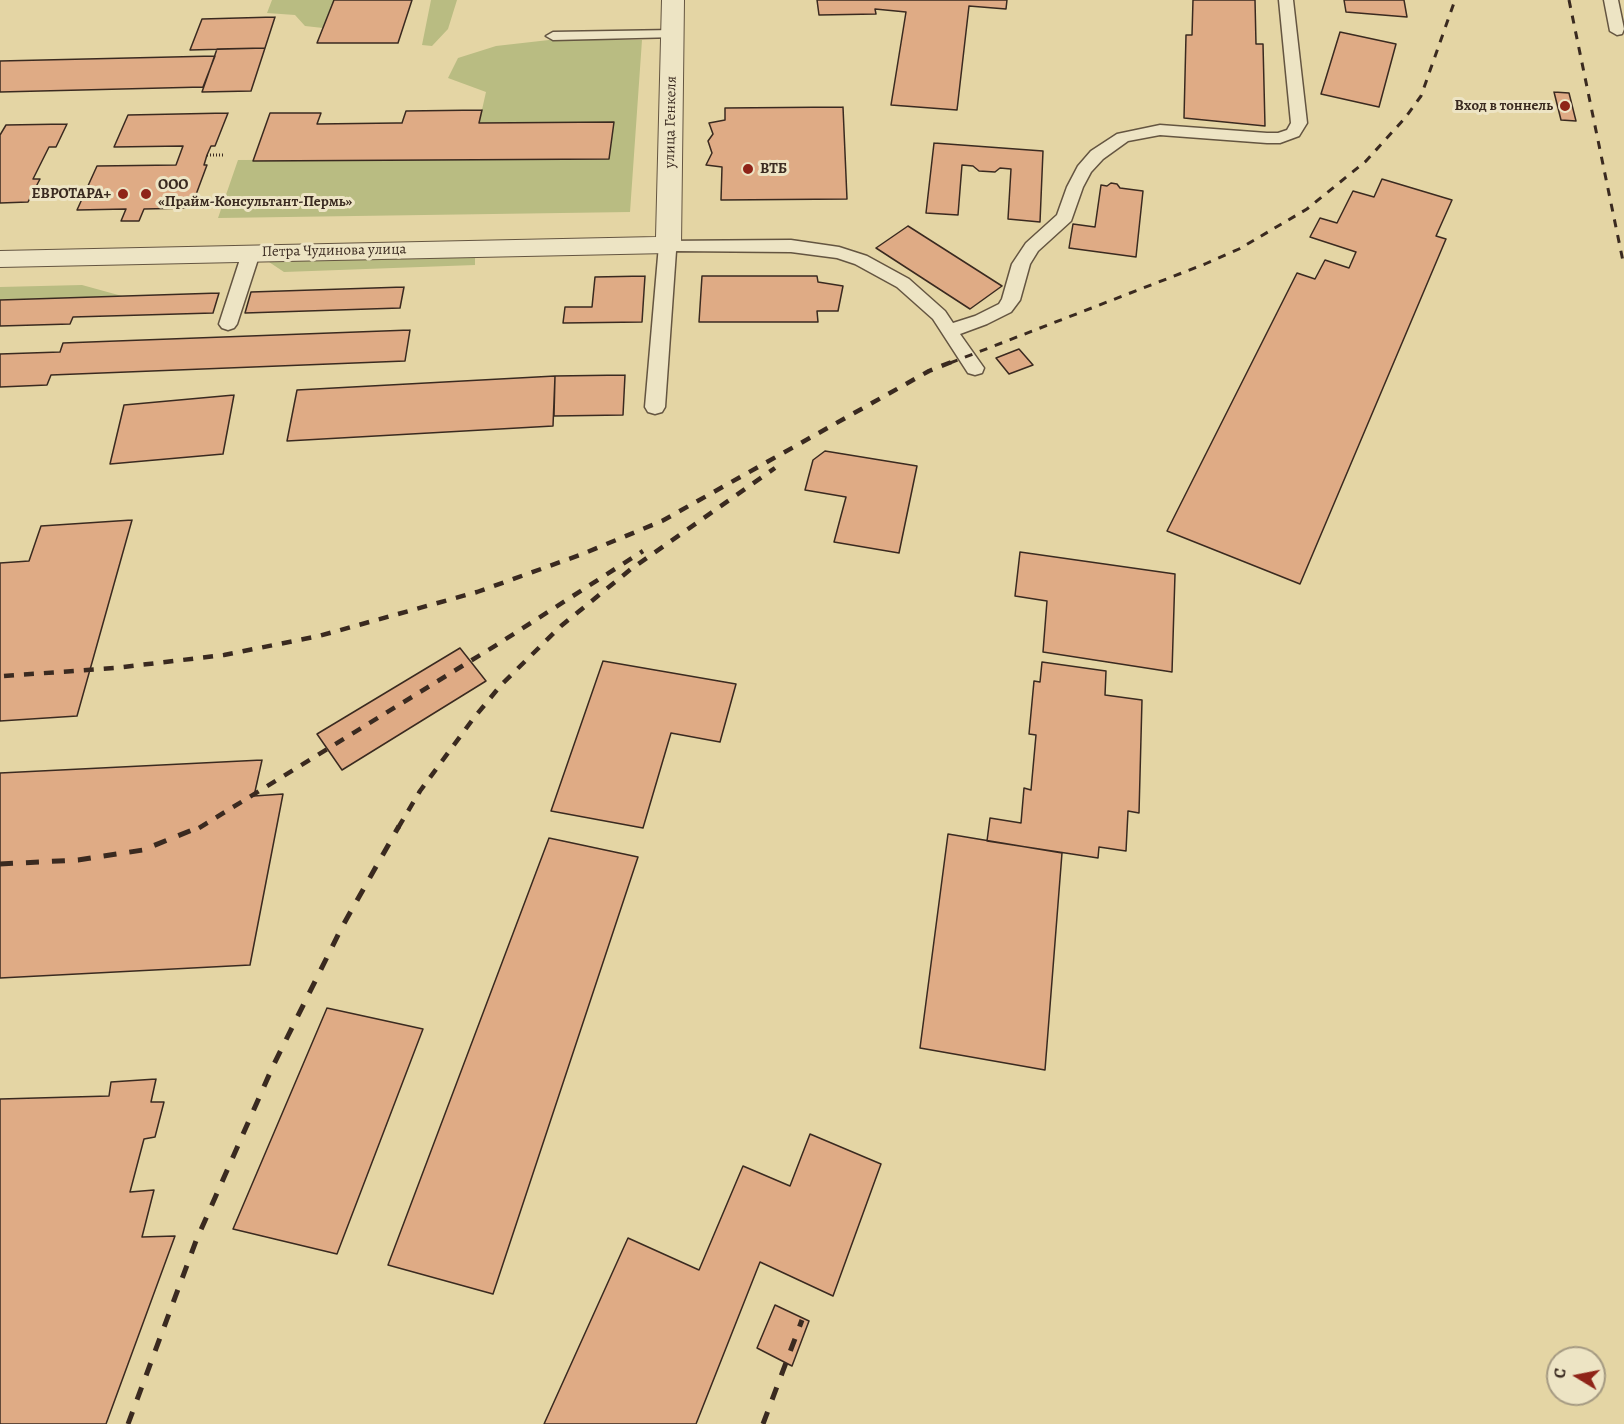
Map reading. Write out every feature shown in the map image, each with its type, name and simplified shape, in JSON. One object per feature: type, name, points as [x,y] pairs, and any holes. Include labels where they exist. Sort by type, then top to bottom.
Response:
[{"type":"street","name":"улица Генкеля","points":[[668,245],[673,0]]},
{"type":"street","name":"Петра Чудинова улица","points":[[0,259],[668,245]]},
{"type":"lane","points":[[950,331],[981,320],[1005,308],[1011,300],[1021,264],[1032,247],[1065,217],[1075,187],[1084,170],[1097,155],[1123,137],[1160,130],[1267,138],[1280,138],[1293,133],[1299,123],[1286,0]]},
{"type":"lane","points":[[1611,0],[1617,31]]},
{"type":"lane","points":[[553,36],[673,34]]},
{"type":"lane","points":[[655,406],[668,245],[768,244],[839,254],[861,260],[903,283],[939,315],[975,368]]},
{"type":"lane","points":[[228,324],[251,253]]},
{"type":"path","points":[[207,155],[225,155]]},
{"type":"green space","points":[[272,0],[334,0],[323,28],[305,26],[295,15],[267,13]]},
{"type":"green space","points":[[431,0],[457,0],[448,29],[432,46],[422,45]]},
{"type":"green space","points":[[549,40],[642,40],[630,212],[218,218],[238,160],[609,159],[614,122],[479,123],[486,92],[448,78],[458,58],[496,46]]},
{"type":"green space","points":[[475,254],[475,265],[284,272],[269,262]]},
{"type":"green space","points":[[82,285],[122,296],[0,300],[0,287]]},
{"type":"building","points":[[334,0],[412,0],[398,43],[317,43]]},
{"type":"building","points":[[817,0],[1007,0],[1006,9],[969,6],[957,110],[891,105],[906,12],[875,9],[876,14],[819,15]]},
{"type":"building","points":[[1193,0],[1255,0],[1256,44],[1263,44],[1265,126],[1184,118],[1186,35],[1192,35]]},
{"type":"building","points":[[1344,0],[1404,0],[1407,17],[1346,12]]},
{"type":"building","points":[[275,17],[265,48],[190,50],[202,19]]},
{"type":"building","points":[[1340,32],[1396,44],[1379,107],[1321,94]]},
{"type":"building","points":[[265,48],[251,91],[202,92],[217,49]]},
{"type":"building","points":[[215,56],[203,87],[0,92],[0,61]]},
{"type":"building","name":"Вход в тоннель","points":[[1554,92],[1569,93],[1576,121],[1561,120]]},
{"type":"building","points":[[843,107],[847,199],[721,200],[722,167],[706,165],[712,153],[708,141],[713,134],[709,123],[725,120],[725,108]]},
{"type":"building","points":[[482,110],[479,123],[614,122],[609,159],[253,161],[270,113],[321,113],[317,124],[402,123],[406,111]]},
{"type":"building","points":[[228,113],[215,146],[211,146],[207,155],[204,165],[207,165],[191,208],[144,209],[139,221],[121,221],[126,209],[77,210],[97,166],[176,165],[183,146],[114,147],[128,115]]},
{"type":"building","points":[[67,124],[56,147],[49,147],[33,179],[40,179],[28,202],[0,203],[0,135],[6,125]]},
{"type":"building","points":[[934,143],[1043,151],[1040,222],[1008,219],[1011,169],[1000,168],[995,172],[979,171],[973,166],[962,165],[958,215],[926,213]]},
{"type":"building","points":[[1382,179],[1452,200],[1436,236],[1446,239],[1300,584],[1167,531],[1297,273],[1315,279],[1325,260],[1349,268],[1356,252],[1310,237],[1320,218],[1337,223],[1353,191],[1374,197]]},
{"type":"building","points":[[1111,183],[1117,184],[1120,188],[1143,191],[1136,257],[1069,248],[1073,224],[1095,227],[1101,185],[1107,186]]},
{"type":"building","points":[[908,226],[1002,286],[970,309],[876,248]]},
{"type":"building","points":[[645,276],[642,322],[563,323],[565,307],[592,307],[595,277]]},
{"type":"building","points":[[702,276],[817,276],[818,282],[843,286],[838,311],[817,311],[818,322],[699,322]]},
{"type":"building","points":[[404,287],[400,308],[245,313],[251,292]]},
{"type":"building","points":[[219,293],[213,313],[73,317],[70,324],[0,326],[0,300]]},
{"type":"building","points":[[410,330],[405,361],[51,375],[47,385],[0,387],[0,354],[60,352],[63,343]]},
{"type":"building","points":[[1019,349],[1033,365],[1009,374],[996,358]]},
{"type":"building","points":[[625,375],[623,415],[554,416],[555,376]]},
{"type":"building","points":[[555,376],[553,426],[287,441],[297,390]]},
{"type":"building","points":[[234,395],[223,454],[110,464],[124,405]]},
{"type":"building","points":[[825,451],[917,466],[899,553],[834,542],[846,497],[805,490],[813,460]]},
{"type":"building","points":[[132,520],[77,716],[0,721],[0,563],[29,561],[41,526]]},
{"type":"building","points":[[1020,552],[1175,574],[1172,672],[1043,652],[1047,601],[1015,596]]},
{"type":"building","points":[[460,648],[486,681],[342,770],[317,734]]},
{"type":"building","points":[[603,661],[736,684],[720,742],[671,733],[643,828],[551,811]]},
{"type":"building","points":[[1042,662],[1106,671],[1105,695],[1142,700],[1139,813],[1128,811],[1126,851],[1099,847],[1098,858],[987,841],[990,818],[1021,823],[1024,788],[1031,790],[1036,735],[1029,734],[1034,681],[1040,682]]},
{"type":"building","points":[[262,760],[254,796],[283,794],[250,965],[0,978],[0,773]]},
{"type":"building","points":[[948,834],[1062,853],[1045,1070],[920,1048]]},
{"type":"building","points":[[549,838],[638,857],[493,1294],[388,1265]]},
{"type":"building","points":[[327,1008],[423,1029],[337,1254],[233,1229]]},
{"type":"building","points":[[156,1079],[151,1102],[164,1102],[155,1137],[144,1139],[130,1192],[154,1190],[142,1237],[175,1236],[106,1424],[0,1424],[0,1099],[109,1096],[111,1082]]},
{"type":"building","points":[[810,1134],[881,1164],[833,1296],[760,1262],[696,1424],[544,1424],[628,1238],[699,1270],[743,1166],[790,1186]]},
{"type":"building","points":[[775,1305],[809,1321],[792,1366],[757,1348]]},
{"type":"railway","points":[[950,363],[1205,264],[1239,249],[1307,209],[1366,161],[1405,118],[1421,96],[1455,0]]},
{"type":"railway","points":[[1569,0],[1624,266]]},
{"type":"railway","points":[[4,676],[115,668],[224,655],[319,636],[477,592],[580,555],[662,521],[929,371],[954,361]]},
{"type":"railway","points":[[398,828],[420,791],[473,719],[501,685],[561,626],[631,569],[775,468]]},
{"type":"railway","points":[[199,828],[498,644],[643,551]]},
{"type":"railway","points":[[0,864],[78,860],[143,850],[202,826]]},
{"type":"railway","points":[[128,1424],[196,1241],[273,1066],[342,927],[399,826]]},
{"type":"railway","points":[[763,1424],[802,1320]]},
{"type":"place","name":"Вход в тоннель","points":[[1565,106]]},
{"type":"place","name":"ВТБ","points":[[748,169]]},
{"type":"place","name":"ЕВРОТАРА+","points":[[123,194]]},
{"type":"place","name":"ООО «Прайм-Консультант-Пермь»","points":[[146,194]]}]
